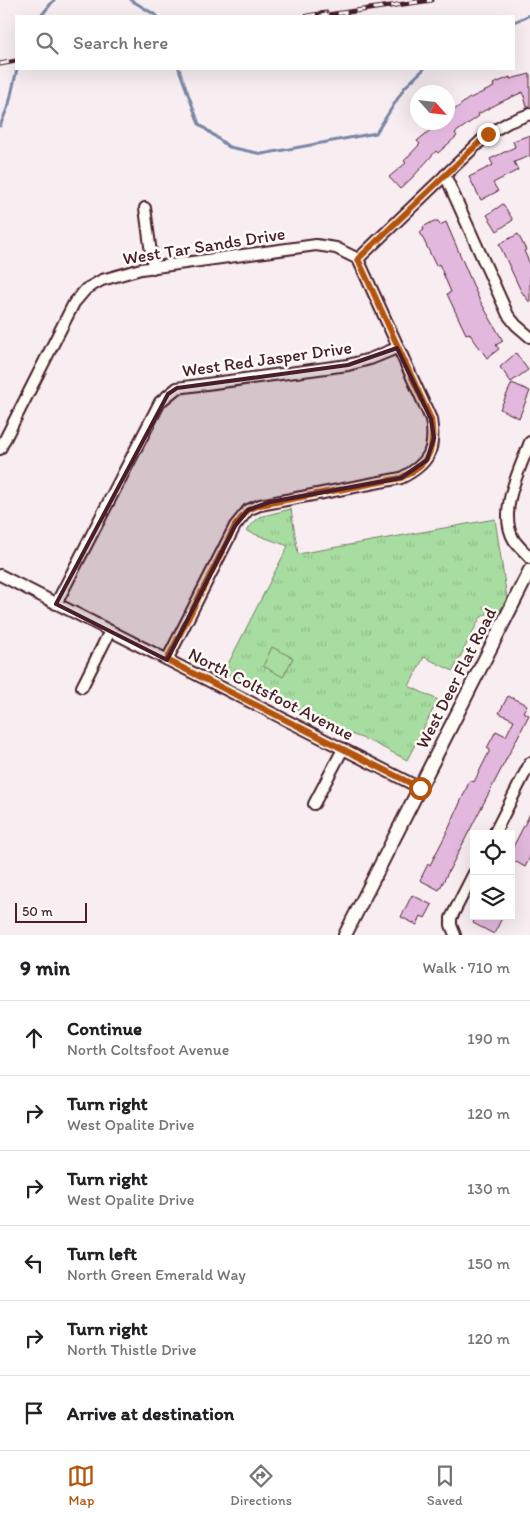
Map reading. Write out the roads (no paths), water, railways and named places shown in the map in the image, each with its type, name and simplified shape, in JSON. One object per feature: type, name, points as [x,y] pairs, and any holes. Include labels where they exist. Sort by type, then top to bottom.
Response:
[{"type":"street","points":[[167,660],[235,526],[248,510],[270,502],[401,478],[417,470],[427,460],[434,438],[431,419],[358,259],[488,134],[509,122],[530,114]]},
{"type":"street","points":[[445,175],[508,315],[530,337]]},
{"type":"street","points":[[145,208],[153,268]]},
{"type":"street","name":"West Tar Sands Drive","points":[[0,449],[74,304],[86,290],[102,280],[153,268],[316,245],[336,248],[358,259]]},
{"type":"street","name":"West Red Jasper Drive","points":[[56,604],[160,402],[168,394],[177,388],[370,360],[398,348]]},
{"type":"street","points":[[530,442],[511,490],[508,514],[514,539],[530,558]]},
{"type":"street","name":"West Deer Flat Road","points":[[345,935],[530,570]]},
{"type":"street","name":"North Coltsfoot Avenue","points":[[0,575],[420,788]]},
{"type":"street","points":[[82,687],[110,632]]},
{"type":"street","points":[[314,804],[343,749]]},
{"type":"street","points":[[496,830],[530,762]]},
{"type":"street","points":[[454,934],[451,918],[473,875]]},
{"type":"waterway","points":[[42,15],[54,0]]},
{"type":"waterway","points":[[131,0],[155,15]]},
{"type":"waterway","points":[[515,22],[530,15]]},
{"type":"waterway","points":[[0,126],[9,104],[17,70]]},
{"type":"waterway","points":[[179,70],[199,124],[229,147],[262,154],[376,133],[405,87],[423,70]]},
{"type":"railway","points":[[327,15],[432,0]]},
{"type":"railway","points":[[313,15],[326,13]]},
{"type":"railway","points":[[0,64],[15,61]]}]
